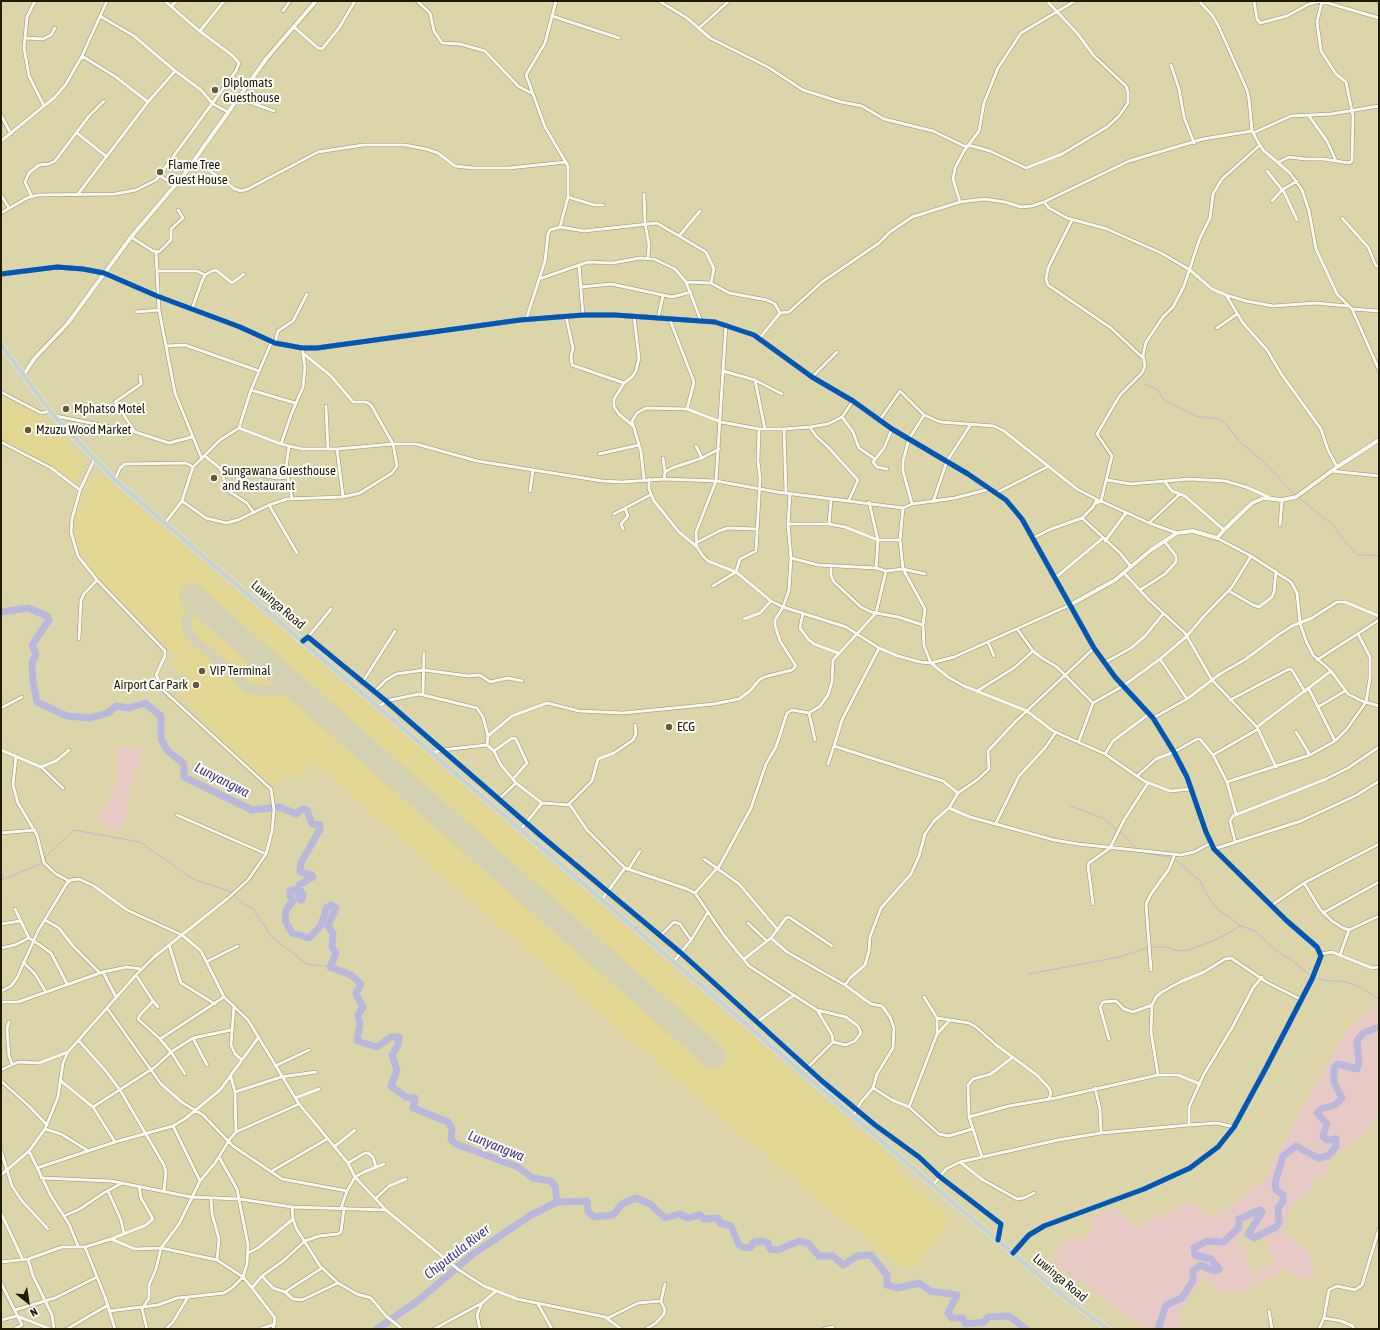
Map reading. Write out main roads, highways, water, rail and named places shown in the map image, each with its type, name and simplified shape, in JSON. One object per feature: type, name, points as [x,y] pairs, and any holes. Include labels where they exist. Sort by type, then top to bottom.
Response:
[{"type":"highway","name":"Luwinga Road","points":[[1,345],[22,376],[52,414],[94,460],[115,480],[933,1185],[1063,1296],[1108,1329]]},
{"type":"waterway","points":[[1145,384],[1157,389],[1164,400],[1196,416],[1219,419],[1225,423],[1240,442],[1266,464],[1295,495]]},
{"type":"waterway","points":[[1298,497],[1334,526],[1342,538],[1358,555],[1373,555],[1379,557]]},
{"type":"waterway","name":"Lunyangwa","points":[[1,612],[28,608],[47,616],[49,620],[32,645],[36,654],[32,663],[33,682],[37,702],[67,716],[90,718],[108,713],[116,706],[129,708],[145,703],[161,716],[161,739],[167,750],[184,764],[184,777],[252,810],[280,807],[296,814],[302,809],[307,810],[312,824],[320,825],[320,829],[301,863],[300,872],[312,875],[313,877],[299,885],[298,888],[303,894],[302,900],[300,900],[297,891],[290,891],[290,897],[293,901],[286,910],[285,920],[292,933],[309,938],[320,927],[326,908],[331,905],[336,908],[328,926],[333,933],[332,947],[336,954],[330,967],[351,975],[361,984],[356,994],[363,1007],[358,1015],[360,1024],[357,1041],[377,1047],[391,1037],[399,1037],[398,1045],[392,1055],[397,1070],[391,1086],[406,1097],[415,1098],[413,1108],[448,1122],[452,1129],[451,1140],[456,1144],[518,1167],[533,1178],[551,1181],[555,1186],[557,1202],[587,1201],[588,1212],[594,1217],[613,1215],[622,1204],[636,1198],[650,1204],[665,1218],[679,1214],[688,1218],[700,1215],[704,1219],[718,1218],[720,1223],[731,1226],[739,1245],[742,1247],[750,1248],[754,1242],[763,1241],[768,1243],[770,1249],[778,1250],[799,1241],[808,1243],[819,1256],[833,1256],[843,1265],[857,1256],[871,1255],[887,1275],[887,1285],[898,1288],[919,1283],[930,1291],[957,1295],[948,1313],[952,1318],[963,1318],[965,1324],[984,1322],[988,1317],[1009,1316],[1026,1329]]},
{"type":"waterway","points":[[1070,806],[1103,818],[1126,837],[1137,849]]},
{"type":"waterway","points":[[45,859],[45,857],[74,830],[140,842],[193,879],[232,892]]},
{"type":"waterway","points":[[1139,852],[1174,858],[1200,881],[1209,898],[1219,910],[1241,926]]},
{"type":"waterway","points":[[1,880],[43,863]]},
{"type":"waterway","points":[[234,895],[243,904],[252,908],[272,937],[307,964],[330,967]]},
{"type":"waterway","points":[[1029,974],[1119,957],[1150,947],[1167,947],[1178,951],[1188,950],[1211,942],[1241,926],[1255,931],[1274,949],[1297,964],[1312,977]]},
{"type":"waterway","points":[[1315,978],[1327,981],[1342,981],[1356,985],[1379,999]]},
{"type":"waterway","name":"Lunyangwa","points":[[1158,1329],[1166,1305],[1182,1298],[1193,1281],[1193,1271],[1201,1265],[1214,1271],[1219,1269],[1211,1259],[1195,1255],[1194,1248],[1207,1241],[1223,1242],[1239,1228],[1239,1219],[1260,1210],[1262,1212],[1248,1234],[1254,1238],[1276,1227],[1279,1222],[1278,1208],[1283,1201],[1283,1195],[1276,1190],[1275,1184],[1283,1156],[1296,1146],[1318,1158],[1328,1156],[1336,1147],[1336,1139],[1327,1140],[1323,1136],[1327,1124],[1317,1113],[1321,1109],[1335,1105],[1342,1098],[1334,1082],[1334,1068],[1338,1064],[1357,1069],[1359,1062],[1357,1041],[1363,1033],[1379,1027]]},
{"type":"waterway","name":"Chiputula River","points":[[377,1329],[419,1300],[473,1254],[531,1215],[557,1202]]},
{"type":"place","name":"Diplomats Guesthouse","points":[[215,90]]},
{"type":"place","name":"Flame Tree Guest House","points":[[160,172]]},
{"type":"place","name":"Mphatso Motel","points":[[66,409]]},
{"type":"place","name":"Mzuzu Wood Market","points":[[28,430]]},
{"type":"place","name":"Sungawana Guesthouse and Restaurant","points":[[214,478]]},
{"type":"place","name":"VIP Terminal","points":[[202,671]]},
{"type":"place","name":"Airport Car Park","points":[[196,685]]},
{"type":"place","name":"ECG","points":[[669,727]]}]
